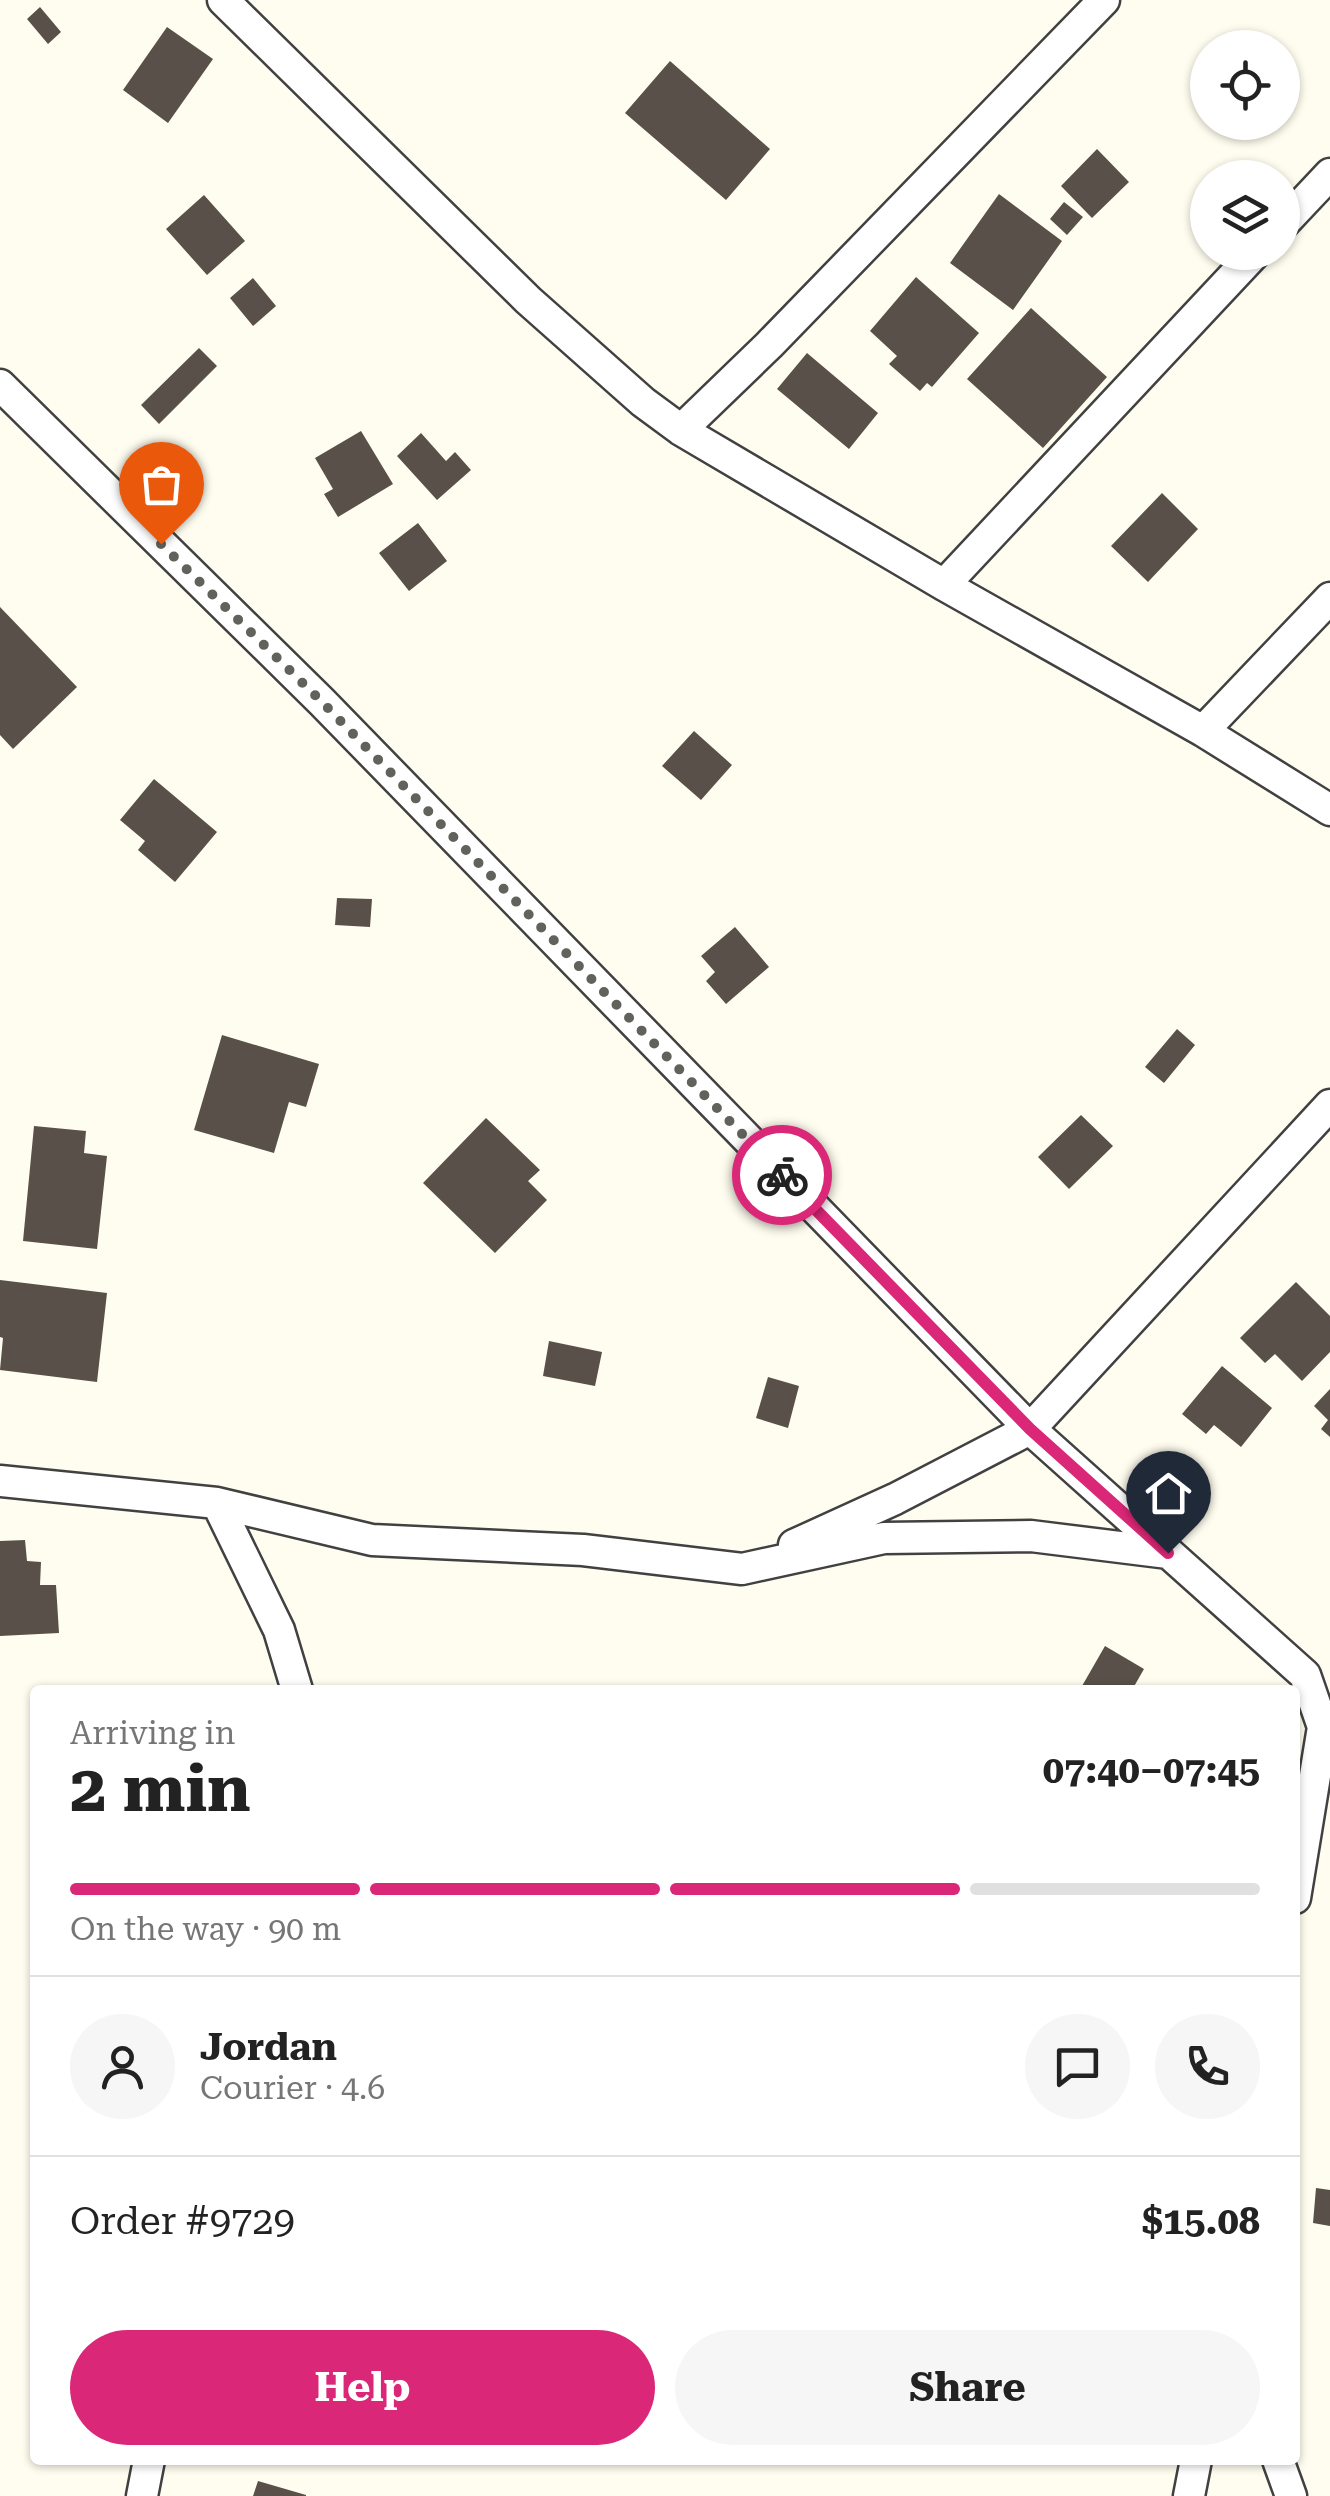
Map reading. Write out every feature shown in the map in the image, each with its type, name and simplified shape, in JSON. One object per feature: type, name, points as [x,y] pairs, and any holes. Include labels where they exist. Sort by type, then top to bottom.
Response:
[{"type":"street","points":[[223,0],[528,300],[643,402],[682,430],[944,585],[1203,731],[1330,810]]},
{"type":"street","points":[[682,430],[1104,0]]},
{"type":"street","points":[[1300,206],[1330,174]]},
{"type":"street","points":[[944,585],[1239,270]]},
{"type":"street","points":[[0,385],[322,702],[1030,1429],[1305,1675],[1322,1727],[1300,1866]]},
{"type":"street","points":[[1203,731],[1330,598]]},
{"type":"street","points":[[742,1569],[895,1499],[1030,1429],[1330,1105]]},
{"type":"street","points":[[0,1481],[217,1503],[372,1540],[583,1550],[742,1569],[884,1538],[1030,1536],[1168,1553]]},
{"type":"street","points":[[217,1503],[279,1630],[296,1685]]},
{"type":"street","points":[[142,2496],[148,2465]]},
{"type":"street","points":[[1189,2496],[1195,2465]]},
{"type":"street","points":[[1280,2465],[1292,2496]]},
{"type":"building","points":[[40,7],[61,32],[48,44],[27,19]]},
{"type":"building","points":[[167,27],[213,59],[168,123],[123,90]]},
{"type":"building","points":[[670,61],[770,149],[726,200],[625,113]]},
{"type":"building","points":[[1097,149],[1129,182],[1092,218],[1061,186]]},
{"type":"building","points":[[999,194],[1062,241],[1013,310],[950,263]]},
{"type":"building","points":[[204,195],[245,241],[207,275],[166,229]]},
{"type":"building","points":[[1064,202],[1083,217],[1067,235],[1050,219]]},
{"type":"building","points":[[916,277],[979,333],[932,387],[927,383],[920,391],[889,364],[897,356],[870,331]]},
{"type":"building","points":[[253,278],[276,306],[253,326],[230,298]]},
{"type":"building","points":[[1031,308],[1107,377],[1043,448],[967,379]]},
{"type":"building","points":[[199,348],[217,366],[159,424],[141,405]]},
{"type":"building","points":[[807,353],[878,413],[849,449],[777,389]]},
{"type":"building","points":[[361,431],[393,484],[338,517],[324,494],[333,489],[315,458]]},
{"type":"building","points":[[421,433],[446,461],[455,452],[471,470],[437,500],[397,456]]},
{"type":"building","points":[[1162,493],[1198,529],[1148,582],[1111,546]]},
{"type":"building","points":[[418,523],[447,561],[409,591],[379,553]]},
{"type":"building","points":[[0,607],[77,687],[13,749],[0,735]]},
{"type":"building","points":[[694,731],[732,765],[701,800],[662,766]]},
{"type":"building","points":[[154,779],[217,832],[175,882],[138,850],[145,841],[120,820]]},
{"type":"building","points":[[337,898],[372,899],[370,927],[335,925]]},
{"type":"building","points":[[735,927],[769,967],[726,1004],[706,981],[715,972],[701,956]]},
{"type":"building","points":[[1177,1029],[1195,1045],[1164,1083],[1145,1067]]},
{"type":"building","points":[[222,1035],[319,1064],[306,1107],[289,1102],[274,1153],[194,1130]]},
{"type":"building","points":[[1081,1115],[1113,1146],[1069,1189],[1038,1157]]},
{"type":"building","points":[[486,1118],[540,1170],[528,1181],[547,1200],[495,1253],[423,1183]]},
{"type":"building","points":[[34,1126],[86,1131],[84,1153],[107,1156],[97,1249],[23,1241]]},
{"type":"building","points":[[0,1280],[107,1293],[97,1382],[0,1370]]},
{"type":"building","points":[[1296,1282],[1330,1316],[1330,1352],[1302,1381],[1275,1354],[1265,1363],[1240,1338]]},
{"type":"building","points":[[549,1341],[602,1352],[595,1386],[543,1376]]},
{"type":"building","points":[[1222,1366],[1272,1408],[1241,1447],[1214,1425],[1206,1434],[1182,1414]]},
{"type":"building","points":[[768,1377],[799,1386],[788,1428],[756,1418]]},
{"type":"building","points":[[1330,1389],[1330,1437],[1321,1429],[1328,1420],[1314,1406]]},
{"type":"building","points":[[25,1540],[27,1561],[41,1562],[40,1585],[56,1585],[59,1633],[0,1636],[0,1541]]},
{"type":"building","points":[[1105,1646],[1144,1669],[1135,1685],[1083,1685]]},
{"type":"building","points":[[1316,2188],[1330,2190],[1330,2226],[1313,2223]]},
{"type":"building","points":[[258,2481],[306,2495],[306,2496],[253,2496]]},
{"type":"way so far","points":[[161,544],[322,702],[782,1175]]},
{"type":"route","points":[[782,1175],[1030,1429],[1168,1553]]}]
